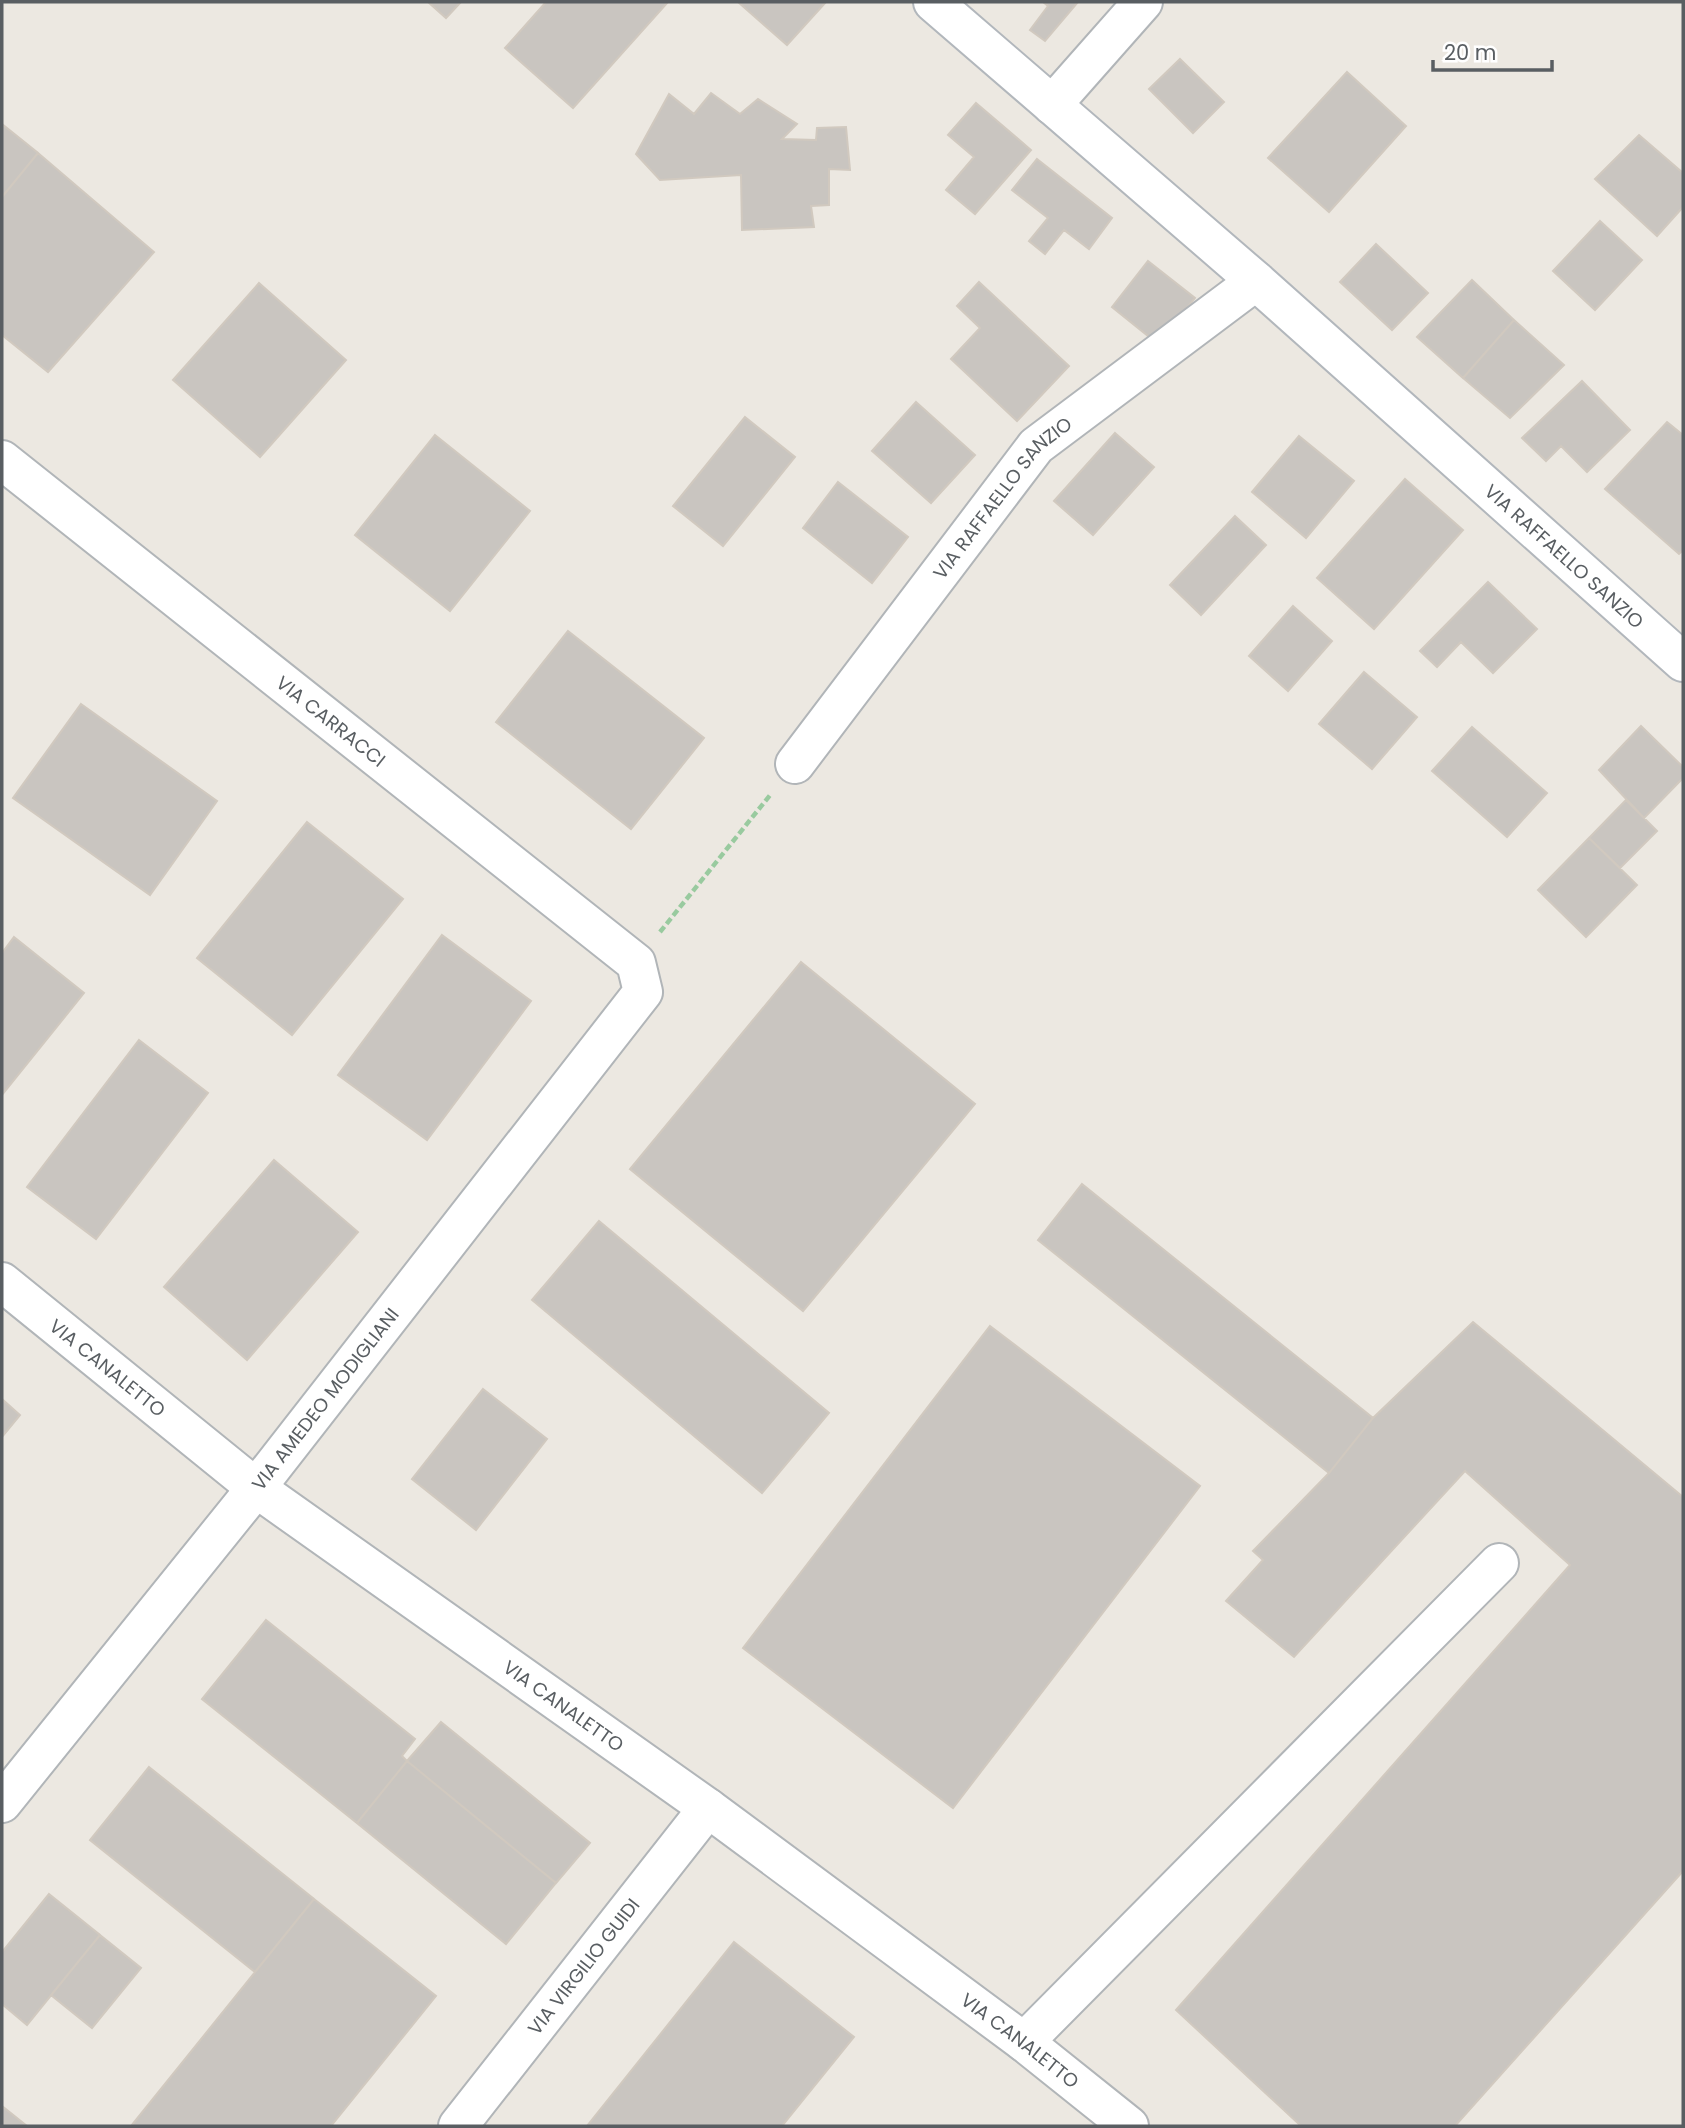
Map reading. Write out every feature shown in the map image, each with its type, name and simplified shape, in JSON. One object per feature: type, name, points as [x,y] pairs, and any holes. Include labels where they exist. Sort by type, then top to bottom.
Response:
[{"type":"street","name":"VIA RAFFAELLO SANZIO","points":[[933,2],[1256,281],[1683,662]]},
{"type":"street","points":[[1052,105],[1143,2]]},
{"type":"street","name":"VIA RAFFAELLO SANZIO","points":[[795,764],[1036,446],[1256,281]]},
{"type":"street","name":"VIA CARRACCI","points":[[2,460],[639,978]]},
{"type":"street","name":"VIA AMEDEO MODIGLIANI","points":[[2,1803],[256,1488],[639,978]]},
{"type":"street","name":"VIA CANALETTO","points":[[2,1282],[256,1488],[708,1808],[1024,2042],[1129,2126]]},
{"type":"street","points":[[1024,2042],[1499,1563]]},
{"type":"street","name":"VIA VIRGILIO GUIDI","points":[[458,2126],[708,1808]]},
{"type":"path","points":[[639,978],[795,764]]},
{"type":"building","points":[[428,2],[461,2],[446,18]]},
{"type":"building","points":[[546,2],[668,2],[573,108],[505,48]]},
{"type":"building","points":[[738,2],[826,2],[787,45]]},
{"type":"building","points":[[1043,2],[1078,2],[1045,41],[1030,30],[1048,6]]},
{"type":"building","points":[[1180,59],[1224,102],[1193,133],[1149,89]]},
{"type":"building","points":[[1347,72],[1406,126],[1329,212],[1268,158]]},
{"type":"building","points":[[711,93],[740,114],[758,99],[797,124],[782,139],[816,140],[817,128],[846,127],[850,170],[829,169],[829,205],[811,206],[814,227],[742,230],[741,175],[660,180],[636,154],[669,94],[694,114]]},
{"type":"building","points":[[976,103],[1031,150],[975,214],[946,190],[974,157],[948,135]]},
{"type":"building","points":[[2,124],[38,153],[2,197]]},
{"type":"building","points":[[1639,135],[1683,173],[1683,207],[1657,236],[1595,179]]},
{"type":"building","points":[[38,153],[154,252],[48,372],[2,335],[2,197]]},
{"type":"building","points":[[1037,159],[1112,218],[1089,249],[1064,230],[1045,254],[1029,241],[1048,218],[1012,190]]},
{"type":"building","points":[[1600,221],[1642,260],[1595,310],[1553,271]]},
{"type":"building","points":[[1376,244],[1428,293],[1392,330],[1340,282]]},
{"type":"building","points":[[1148,261],[1195,298],[1158,344],[1112,307]]},
{"type":"building","points":[[1472,280],[1514,320],[1463,378],[1417,337]]},
{"type":"building","points":[[979,282],[1069,366],[1017,421],[951,359],[980,328],[957,306]]},
{"type":"building","points":[[259,283],[346,360],[260,457],[173,380]]},
{"type":"building","points":[[1514,320],[1564,365],[1510,418],[1463,378]]},
{"type":"building","points":[[1582,381],[1630,430],[1587,472],[1561,446],[1546,461],[1522,438]]},
{"type":"building","points":[[916,402],[975,455],[931,503],[872,451]]},
{"type":"building","points":[[745,417],[795,457],[723,546],[673,506]]},
{"type":"building","points":[[1667,422],[1683,435],[1683,550],[1679,554],[1605,489]]},
{"type":"building","points":[[1115,433],[1154,467],[1093,535],[1054,501]]},
{"type":"building","points":[[435,435],[530,511],[450,611],[355,535]]},
{"type":"building","points":[[1299,436],[1354,481],[1306,538],[1252,492]]},
{"type":"building","points":[[1405,479],[1463,530],[1374,629],[1317,578]]},
{"type":"building","points":[[838,482],[908,537],[872,583],[803,528]]},
{"type":"building","points":[[1235,516],[1266,545],[1201,615],[1170,585]]},
{"type":"building","points":[[1488,582],[1537,629],[1493,673],[1461,642],[1437,667],[1420,651]]},
{"type":"building","points":[[1293,606],[1332,641],[1288,691],[1249,656]]},
{"type":"building","points":[[568,631],[704,738],[631,829],[496,722]]},
{"type":"building","points":[[1364,672],[1417,717],[1372,769],[1319,724]]},
{"type":"building","points":[[81,704],[217,801],[150,895],[13,798]]},
{"type":"building","points":[[1641,726],[1683,767],[1683,778],[1644,818],[1599,770]]},
{"type":"building","points":[[1472,727],[1547,793],[1507,837],[1432,771]]},
{"type":"building","points":[[1626,800],[1657,831],[1620,868],[1589,838]]},
{"type":"building","points":[[307,822],[403,899],[292,1035],[197,958]]},
{"type":"building","points":[[1589,838],[1637,885],[1586,937],[1538,890]]},
{"type":"building","points":[[442,935],[531,1001],[427,1140],[338,1075]]},
{"type":"building","points":[[14,937],[84,993],[2,1095],[2,953]]},
{"type":"building","points":[[801,962],[975,1104],[803,1311],[630,1169]]},
{"type":"building","points":[[139,1040],[208,1093],[96,1239],[27,1187]]},
{"type":"building","points":[[274,1160],[358,1232],[247,1360],[164,1287]]},
{"type":"building","points":[[1082,1184],[1373,1418],[1329,1473],[1038,1240]]},
{"type":"building","points":[[599,1221],[829,1413],[762,1493],[532,1300]]},
{"type":"building","points":[[1473,1322],[1683,1497],[1683,1871],[1455,2126],[1301,2126],[1176,2010],[1570,1565],[1465,1471],[1294,1657],[1226,1601],[1263,1560],[1253,1551],[1329,1473],[1373,1418]]},
{"type":"building","points":[[990,1326],[1200,1486],[953,1808],[743,1648]]},
{"type":"building","points":[[483,1389],[547,1439],[476,1530],[412,1479]]},
{"type":"building","points":[[2,1399],[20,1415],[2,1437]]},
{"type":"building","points":[[266,1620],[415,1739],[402,1756],[407,1761],[357,1823],[202,1699]]},
{"type":"building","points":[[441,1722],[590,1843],[556,1883],[407,1761]]},
{"type":"building","points":[[407,1761],[556,1883],[506,1944],[357,1823]]},
{"type":"building","points":[[149,1767],[314,1899],[255,1972],[90,1840]]},
{"type":"building","points":[[49,1894],[100,1935],[27,2025],[2,2004],[2,1952]]},
{"type":"building","points":[[314,1899],[436,1996],[331,2126],[131,2126]]},
{"type":"building","points":[[100,1935],[141,1968],[92,2028],[51,1995]]},
{"type":"building","points":[[734,1942],[854,2037],[782,2126],[587,2126]]},
{"type":"building","points":[[2,2106],[27,2126],[2,2126]]}]
